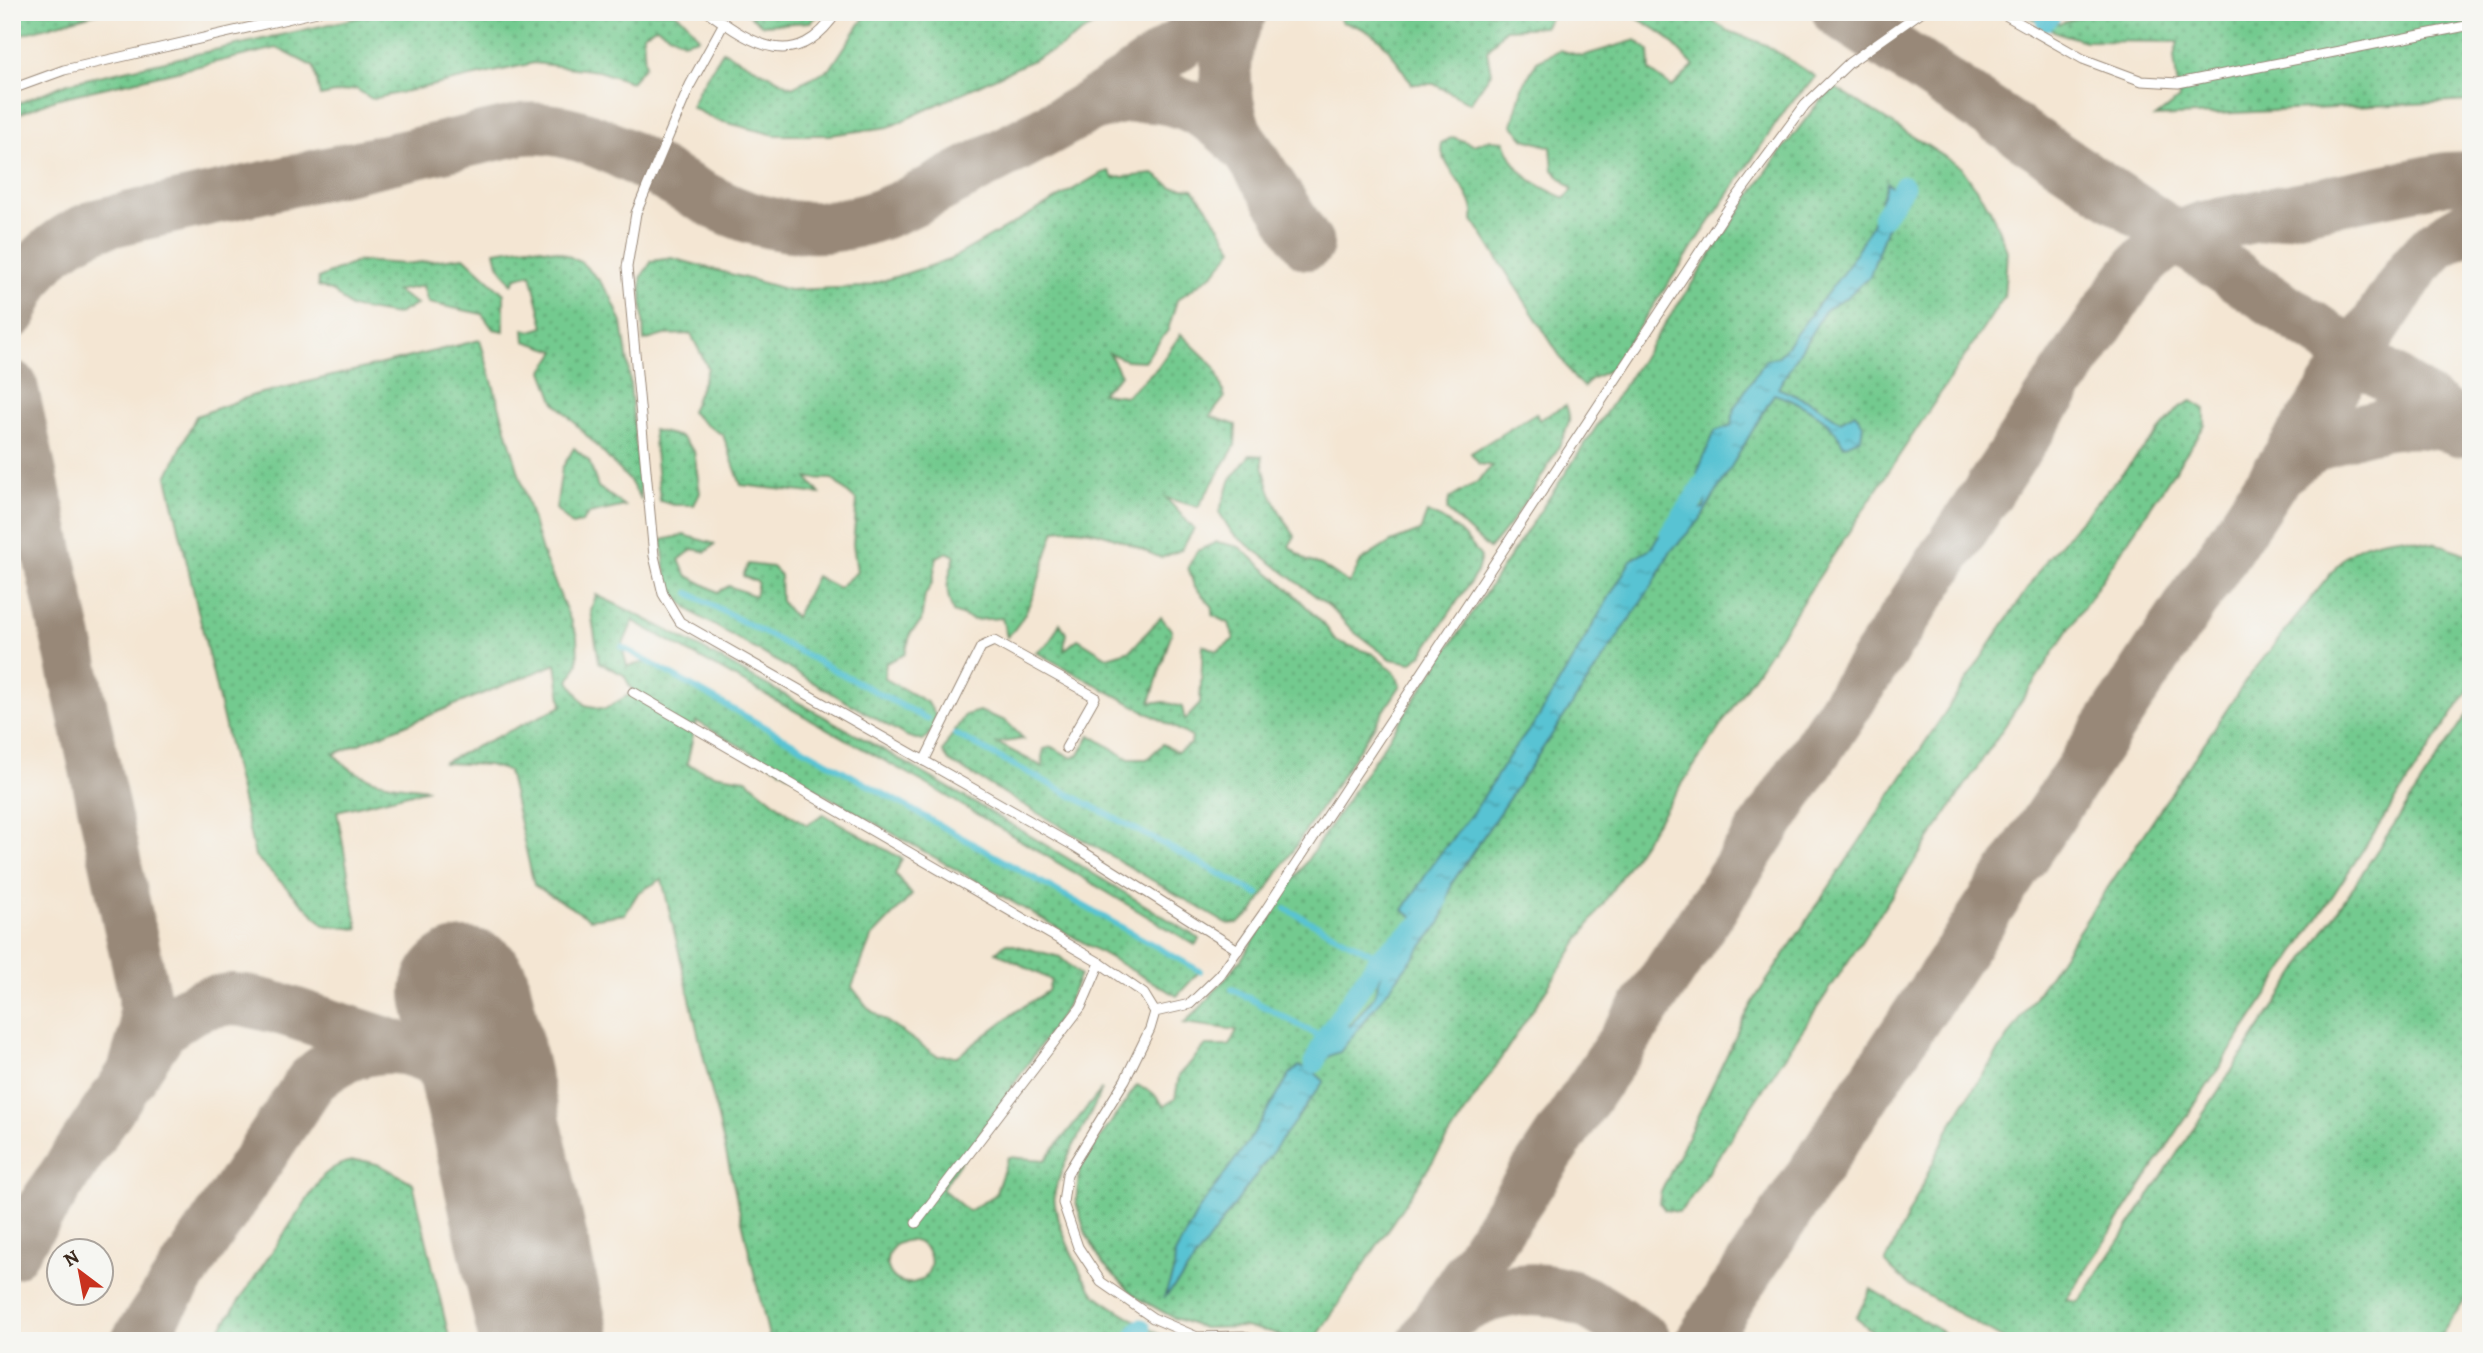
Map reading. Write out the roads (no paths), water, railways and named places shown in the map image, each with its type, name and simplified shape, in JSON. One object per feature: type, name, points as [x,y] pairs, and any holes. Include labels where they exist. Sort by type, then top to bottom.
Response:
[{"type":"lane","points":[[12,89],[76,67],[317,12]]},
{"type":"lane","points":[[708,12],[758,43],[774,49],[791,48],[823,29],[837,12]]},
{"type":"lane","points":[[1155,1012],[1190,1004],[1220,975],[1238,950],[1728,209],[1805,105],[1849,63],[1921,12]]},
{"type":"lane","points":[[2000,12],[2083,59],[2142,81],[2178,82],[2471,25]]},
{"type":"lane","points":[[724,23],[690,85],[636,213],[627,267],[654,556],[663,594],[680,622],[1074,846],[1238,950]]},
{"type":"lane","points":[[924,761],[981,647],[994,642],[1095,696],[1066,748]]},
{"type":"lane","points":[[633,692],[1100,963],[1144,994],[1155,1012],[1150,1029],[1125,1080],[1067,1174],[1063,1203],[1078,1247],[1101,1282],[1153,1318],[1197,1337],[1243,1336],[1257,1341]]},
{"type":"lane","points":[[916,1223],[1081,1007],[1100,963]]},
{"type":"water","points":[[1887,182],[1898,194],[1870,276],[1845,299],[1826,309],[1778,388],[1813,403],[1840,421],[1855,413],[1863,425],[1861,438],[1844,446],[1832,427],[1815,413],[1774,394],[1700,520],[1670,552],[1654,583],[1452,883],[1441,922],[1340,1052],[1325,1059],[1316,1068],[1314,1072],[1324,1081],[1180,1280],[1164,1298],[1174,1270],[1175,1254],[1199,1209],[1250,1139],[1290,1074],[1299,1066],[1310,1069],[1335,1026],[1345,1022],[1350,1026],[1374,996],[1384,966],[1380,958],[1409,947],[1422,923],[1403,910],[1436,859],[1477,807],[1511,753],[1537,720],[1631,560],[1649,550],[1679,508],[1684,511],[1704,508],[1708,486],[1697,473],[1715,431],[1732,425],[1734,408],[1765,360],[1779,356],[1848,266],[1877,215]]},
{"type":"waterway","points":[[2046,20],[2053,12]]},
{"type":"waterway","points":[[1883,217],[1904,186]]},
{"type":"waterway","points":[[1670,534],[1721,459]]},
{"type":"waterway","points":[[689,593],[927,719]]},
{"type":"waterway","points":[[622,647],[1200,971]]},
{"type":"waterway","points":[[955,734],[1258,894]]},
{"type":"waterway","points":[[1314,1063],[1325,1039],[1380,958],[1422,923],[1437,901]]},
{"type":"waterway","points":[[1286,909],[1380,958]]},
{"type":"waterway","points":[[1232,989],[1325,1039]]},
{"type":"waterway","points":[[1133,1341],[1141,1329]]}]
